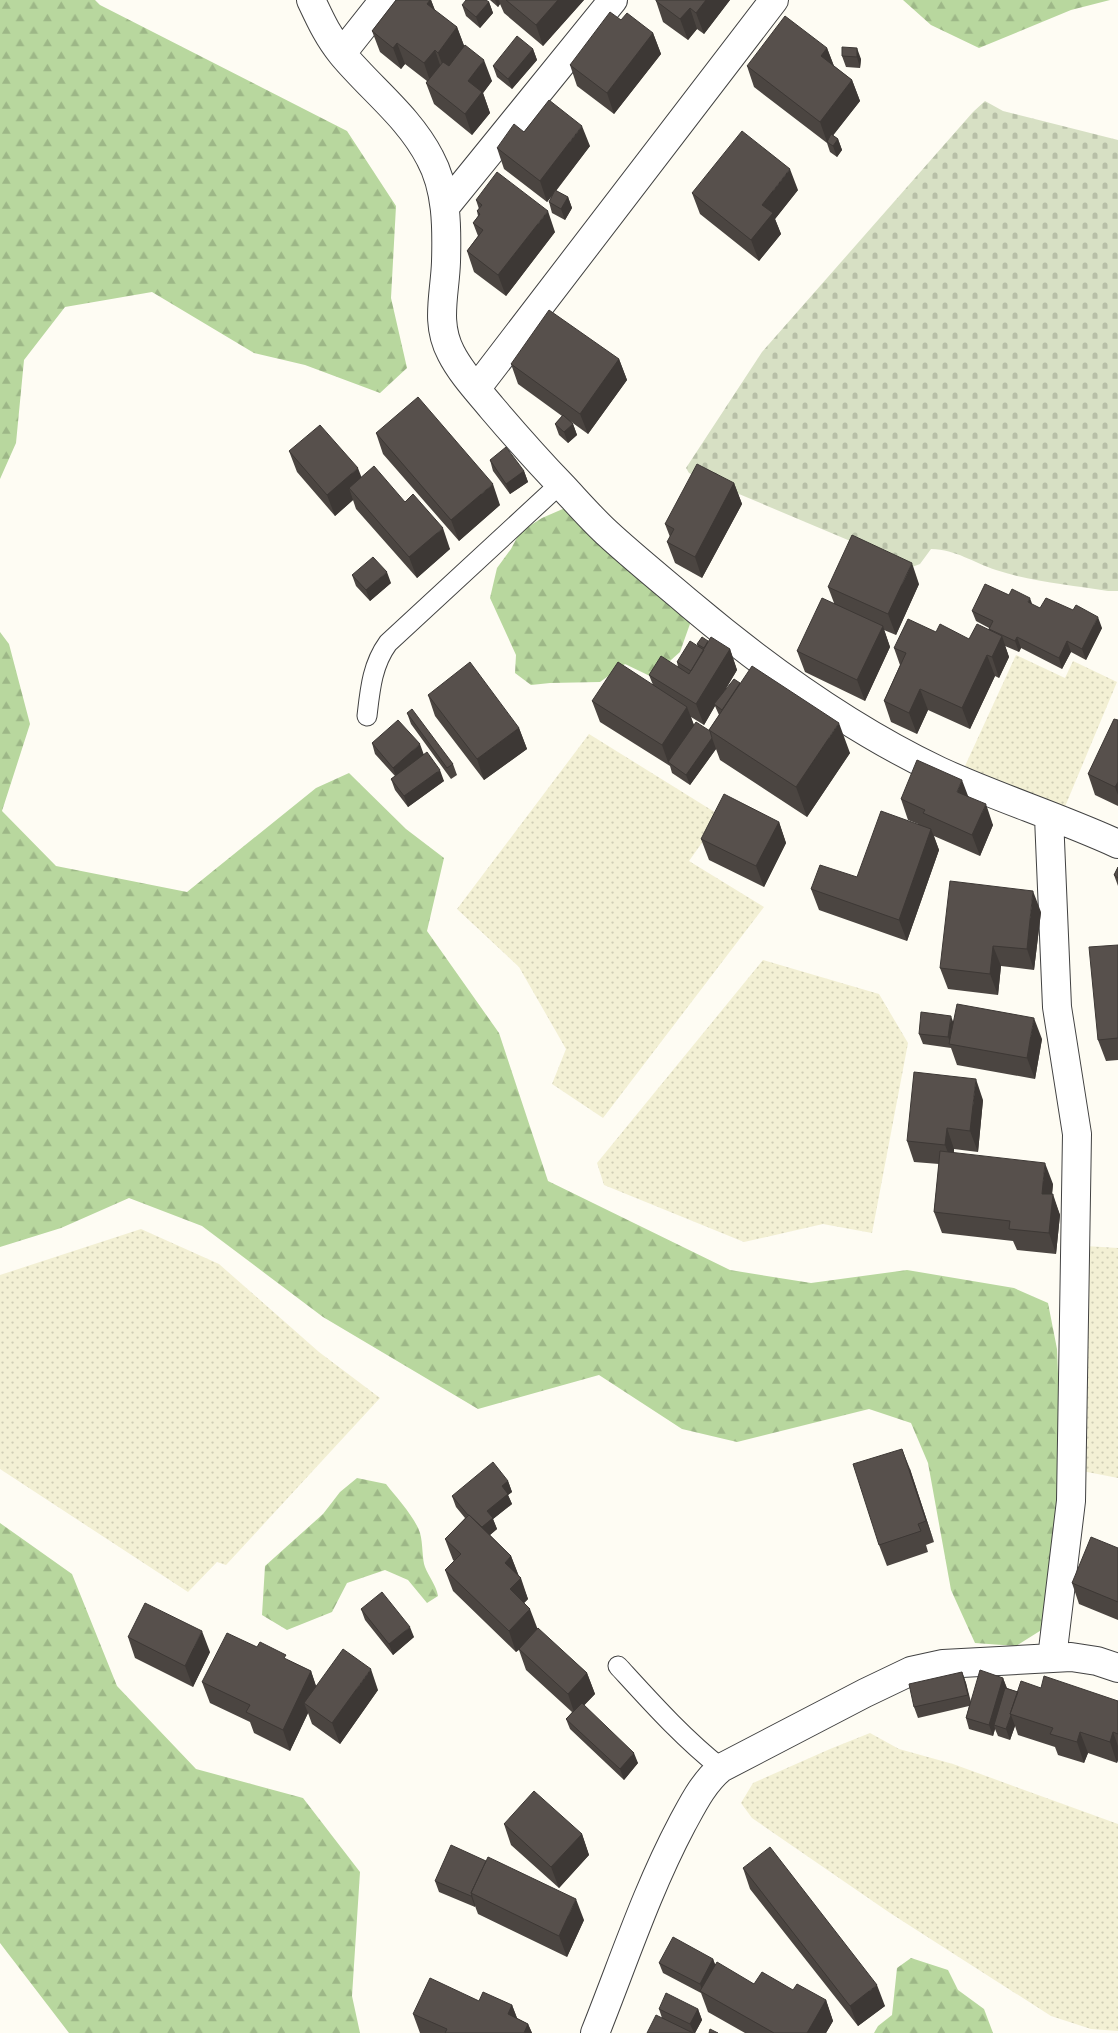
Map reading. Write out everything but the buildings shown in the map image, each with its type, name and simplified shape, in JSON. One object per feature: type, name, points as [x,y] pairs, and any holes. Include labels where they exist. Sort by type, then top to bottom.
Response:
[{"type":"street","points":[[311,0],[326,32],[342,53],[406,122],[429,156],[440,179],[445,207],[446,262],[441,311],[443,337],[452,357],[476,389],[536,459],[605,531],[720,629],[794,686],[874,737],[939,771],[1049,817],[1078,826],[1118,844]]},
{"type":"street","points":[[342,53],[384,0]]},
{"type":"street","points":[[445,207],[612,0]]},
{"type":"street","points":[[476,389],[774,0]]},
{"type":"street","points":[[1049,817],[1057,1008],[1077,1134],[1071,1501],[1052,1658]]},
{"type":"street","points":[[595,2033],[656,1879],[677,1834],[699,1792],[714,1774],[722,1768],[911,1671],[943,1664],[1072,1657],[1097,1661],[1118,1668]]},
{"type":"lane","points":[[367,716],[371,682],[376,664],[388,643],[560,484]]},
{"type":"lane","points":[[618,1666],[666,1719],[701,1752],[722,1768]]},
{"type":"shaded area","points":[[1016,655],[1065,678],[1073,661],[1117,682],[1064,809],[965,766]]},
{"type":"shaded area","points":[[589,734],[721,816],[689,861],[764,907],[603,1118],[552,1084],[566,1049],[519,967],[457,909]]},
{"type":"shaded area","points":[[763,960],[879,994],[908,1043],[872,1233],[823,1224],[744,1242],[604,1185],[597,1163]]},
{"type":"shaded area","points":[[141,1229],[219,1264],[319,1352],[380,1398],[226,1565],[217,1562],[188,1592],[0,1469],[0,1275]]},
{"type":"shaded area","points":[[1086,1246],[1118,1248],[1118,1478],[1082,1471]]},
{"type":"shaded area","points":[[870,1733],[899,1749],[953,1764],[1118,1824],[1118,2031],[1091,2029],[1051,2016],[890,1913],[752,1818],[741,1803],[753,1783]]},
{"type":"green space","points":[[0,0],[95,0],[100,5],[347,131],[396,206],[391,298],[407,368],[380,393],[305,365],[254,353],[152,292],[65,307],[24,360],[16,443],[0,479]]},
{"type":"green space","points":[[903,0],[1110,0],[1071,10],[979,48],[931,25]]},
{"type":"green space","points":[[985,101],[1003,111],[1118,140],[1118,591],[1023,578],[996,570],[957,554],[940,550],[931,549],[920,564],[912,567],[689,473],[686,468],[762,352],[973,112]]},
{"type":"green space","points":[[565,508],[691,621],[680,652],[652,677],[625,664],[600,682],[531,685],[515,673],[516,655],[490,598],[497,568],[511,549],[520,532],[542,518]]},
{"type":"green space","points":[[0,632],[9,644],[30,724],[2,811],[56,866],[187,892],[316,788],[349,773],[406,829],[444,858],[427,931],[499,1033],[548,1181],[730,1270],[811,1283],[907,1270],[1014,1288],[1048,1303],[1057,1349],[1062,1472],[1043,1629],[1016,1646],[975,1643],[951,1590],[928,1463],[911,1423],[869,1409],[737,1442],[682,1429],[599,1375],[478,1409],[323,1317],[202,1226],[129,1198],[61,1228],[0,1247]]},
{"type":"green space","points":[[357,1478],[386,1484],[410,1514],[418,1527],[422,1542],[424,1564],[438,1596],[427,1603],[408,1580],[385,1570],[347,1583],[332,1612],[287,1630],[262,1615],[265,1566],[323,1514],[340,1492]]},
{"type":"green space","points":[[0,1523],[72,1574],[117,1686],[196,1769],[303,1798],[360,1872],[352,1996],[360,2033],[69,2033],[0,1943]]},
{"type":"green space","points":[[911,1958],[948,1970],[958,1990],[984,2009],[993,2033],[874,2033],[878,2026],[892,2015],[897,1968]]}]
